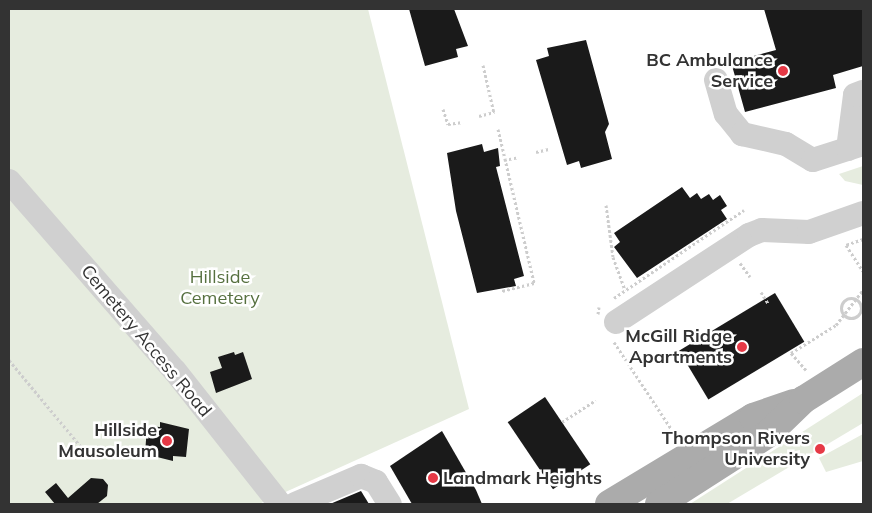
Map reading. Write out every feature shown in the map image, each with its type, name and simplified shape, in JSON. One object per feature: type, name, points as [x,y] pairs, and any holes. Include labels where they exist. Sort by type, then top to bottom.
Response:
[{"type":"main road","points":[[609,504],[753,417],[802,400],[863,362]]},
{"type":"main road","points":[[658,504],[768,434],[802,400]]},
{"type":"lane","points":[[716,80],[726,114],[742,134],[786,144],[813,160],[856,147],[855,95],[863,92]]},
{"type":"lane","name":"Cemetery Access Road","points":[[9,181],[175,371],[280,504]]},
{"type":"lane","points":[[607,321],[749,235],[762,230],[809,232],[863,213]]},
{"type":"lane","points":[[294,504],[361,476],[376,482],[390,504]]},
{"type":"path","points":[[479,116],[494,113],[483,64]]},
{"type":"path","points":[[444,109],[448,124],[463,122]]},
{"type":"path","points":[[498,129],[534,283],[502,291]]},
{"type":"path","points":[[536,152],[549,149]]},
{"type":"path","points":[[504,160],[519,157]]},
{"type":"path","points":[[606,204],[613,257],[625,290]]},
{"type":"path","points":[[614,298],[744,210]]},
{"type":"path","points":[[863,239],[846,245],[863,271]]},
{"type":"path","points":[[734,254],[750,277]]},
{"type":"path","points":[[806,370],[791,353],[846,314],[863,291]]},
{"type":"path","points":[[760,292],[768,303]]},
{"type":"path","points":[[855,302],[860,306],[858,315],[846,314],[843,303],[855,302]]},
{"type":"path","points":[[607,321],[681,443]]},
{"type":"path","points":[[9,360],[83,450]]},
{"type":"path","points":[[562,422],[596,400]]},
{"type":"green space","name":"Hillside Cemetery","points":[[9,9],[368,9],[469,409],[259,504],[9,504]]},
{"type":"green space","points":[[863,166],[863,185],[845,181],[839,174]]},
{"type":"green space","points":[[863,393],[863,423],[727,504],[690,504]]},
{"type":"green space","points":[[863,434],[863,461],[826,472],[819,458]]},
{"type":"building","points":[[409,9],[454,9],[468,46],[456,49],[458,57],[425,66]]},
{"type":"building","points":[[764,9],[863,9],[863,66],[833,75],[836,88],[745,112],[731,62],[776,50]]},
{"type":"building","points":[[586,40],[609,124],[605,132],[612,159],[581,168],[579,161],[567,165],[536,60],[549,56],[547,48]]},
{"type":"building","points":[[482,144],[484,152],[498,148],[500,166],[496,167],[524,276],[514,279],[516,286],[477,293],[456,211],[447,153]]},
{"type":"building","points":[[682,187],[690,198],[697,193],[701,199],[709,194],[713,200],[720,195],[727,206],[721,210],[727,219],[637,278],[614,247],[620,242],[614,233]]},
{"type":"building","name":"McGill Ridge Apartments","points":[[775,293],[804,342],[708,400],[679,351]]},
{"type":"building","points":[[234,352],[235,355],[243,352],[252,379],[216,393],[210,372],[222,368],[218,357]]},
{"type":"building","points":[[545,397],[590,464],[553,489],[508,422]]},
{"type":"building","name":"Hillside Mausoleum","points":[[160,422],[189,429],[186,457],[173,456],[173,461],[145,454],[147,426],[160,427]]},
{"type":"building","name":"Landmark Heights","points":[[442,431],[482,504],[412,504],[390,466]]},
{"type":"building","points":[[91,478],[103,479],[108,485],[107,496],[97,504],[55,504],[45,492],[56,483],[68,498]]},
{"type":"building","points":[[361,491],[369,504],[330,504]]},
{"type":"place","name":"BC Ambulance Service","points":[[783,71]]},
{"type":"place","name":"McGill Ridge Apartments","points":[[742,347]]},
{"type":"place","name":"Hillside Mausoleum","points":[[167,441]]},
{"type":"place","name":"Thompson Rivers University","points":[[820,449]]},
{"type":"place","name":"Landmark Heights","points":[[433,478]]}]
